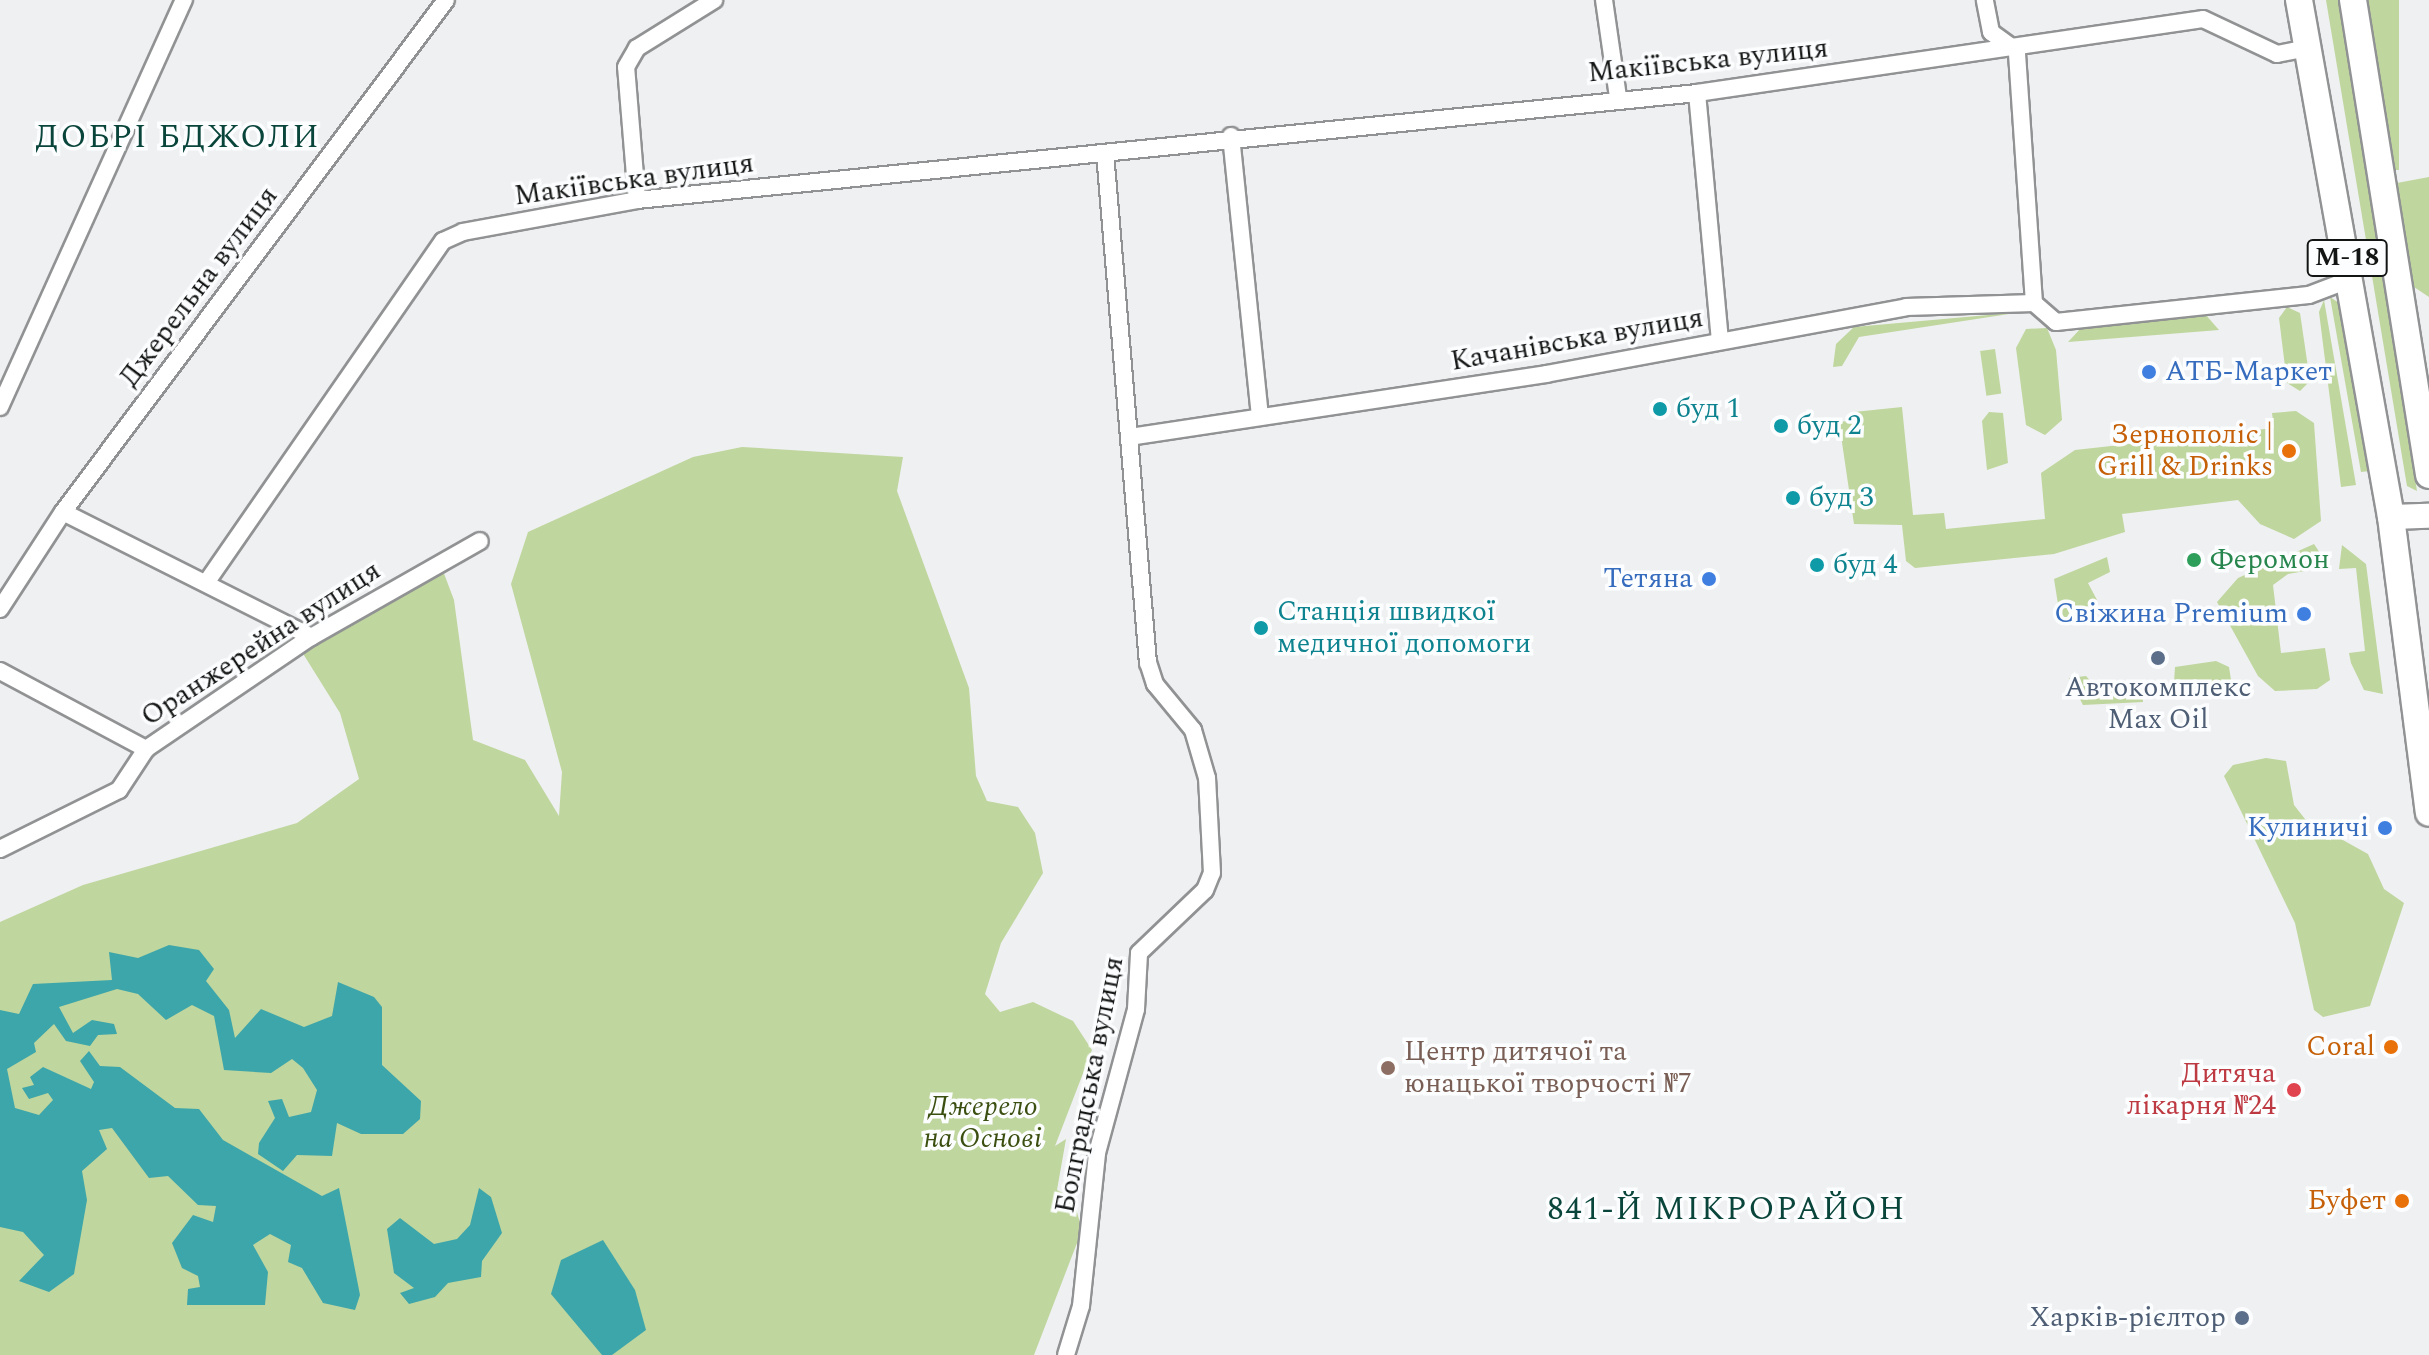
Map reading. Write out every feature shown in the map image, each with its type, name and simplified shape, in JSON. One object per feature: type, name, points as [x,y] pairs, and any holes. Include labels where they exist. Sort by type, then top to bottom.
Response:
[{"type":"main road","name":"М-18","points":[[2299,0],[2391,517],[2429,813]]},
{"type":"main road","name":"М-18","points":[[2353,0],[2429,475]]},
{"type":"street","points":[[0,407],[184,0]]},
{"type":"street","name":"Джерельна вулиця","points":[[0,609],[63,512],[446,0]]},
{"type":"street","points":[[637,200],[626,67],[637,48],[714,0]]},
{"type":"street","points":[[1604,0],[1618,97]]},
{"type":"street","points":[[1985,0],[1991,32],[2017,51],[2034,303],[2056,322],[2309,295],[2351,279]]},
{"type":"street","name":"Макіївська вулиця","points":[[206,583],[443,241],[637,200],[1105,153],[1231,136],[1618,97],[1697,93],[2017,51],[2203,19],[2277,54],[2308,48]]},
{"type":"street","points":[[1697,93],[1720,341]]},
{"type":"street","points":[[1231,136],[1260,417]]},
{"type":"street","points":[[1105,153],[1130,437]]},
{"type":"street","name":"Качанівська вулиця","points":[[1130,437],[1720,341],[1906,307],[2034,303]]},
{"type":"street","name":"Болградська вулиця","points":[[1066,1355],[1081,1306],[1097,1153],[1136,1009],[1139,953],[1205,890],[1212,873],[1207,778],[1193,730],[1155,684],[1148,663],[1130,437]]},
{"type":"street","points":[[63,512],[311,637]]},
{"type":"street","points":[[2391,517],[2429,516]]},
{"type":"street","name":"Оранжерейна вулиця","points":[[0,849],[119,790],[146,749],[311,637],[480,541]]},
{"type":"street","points":[[0,671],[146,749]]},
{"type":"green space","points":[[2326,0],[2341,0],[2417,491],[2407,486]]},
{"type":"green space","points":[[2367,0],[2399,0],[2399,170],[2367,170]]},
{"type":"green space","points":[[2429,177],[2429,297],[2411,285],[2397,183]]},
{"type":"green space","points":[[2330,297],[2339,303],[2370,471],[2361,472]]},
{"type":"green space","points":[[2324,300],[2356,485],[2341,487],[2319,312]]},
{"type":"green space","points":[[2287,307],[2300,313],[2310,381],[2300,391],[2287,383],[2279,318]]},
{"type":"green space","points":[[2022,312],[1859,337],[1842,366],[1833,367],[1836,344],[1854,327]]},
{"type":"green space","points":[[2205,314],[2219,330],[2068,342],[2082,327]]},
{"type":"green space","points":[[2047,328],[2056,350],[2062,420],[2045,435],[2026,425],[2016,348],[2026,329]]},
{"type":"green space","points":[[1995,349],[2001,394],[1986,396],[1980,351]]},
{"type":"green space","points":[[1902,407],[1913,515],[1944,513],[1946,529],[2045,519],[2041,473],[2075,450],[2274,428],[2272,413],[2296,411],[2314,423],[2321,521],[2294,539],[2260,524],[2238,500],[2122,514],[2125,532],[2054,554],[1915,568],[1906,561],[1902,525],[1854,524],[1839,422],[1855,420],[1854,412]]},
{"type":"green space","points":[[1989,412],[2003,413],[2008,463],[1987,470],[1982,421]]},
{"type":"green space","name":"Джерело на Основі","points":[[742,447],[903,457],[897,491],[969,688],[976,776],[987,801],[1018,807],[1035,833],[1043,873],[1001,943],[985,994],[1000,1012],[1033,1002],[1073,1021],[1092,1050],[1055,1146],[1066,1139],[1057,1190],[1073,1198],[1082,1230],[1034,1355],[0,1355],[0,922],[83,885],[297,823],[359,779],[340,713],[302,652],[440,563],[454,600],[473,740],[525,760],[559,816],[562,772],[511,584],[528,532],[693,457]]},
{"type":"green space","points":[[2314,544],[2322,556],[2316,569],[2288,574],[2273,585],[2281,653],[2325,648],[2330,680],[2317,689],[2275,691],[2258,676],[2217,602],[2238,578]]},
{"type":"green space","points":[[2342,545],[2366,564],[2383,694],[2364,690],[2351,663],[2349,653],[2365,651],[2356,568],[2339,569]]},
{"type":"green space","points":[[2107,557],[2110,572],[2088,583],[2097,600],[2061,623],[2054,579]]},
{"type":"green space","points":[[2216,661],[2229,667],[2233,693],[2173,698],[2175,667]]},
{"type":"green space","points":[[2086,676],[2095,686],[2141,681],[2143,702],[2083,705],[2069,678]]},
{"type":"green space","points":[[2266,758],[2286,761],[2294,805],[2305,819],[2368,854],[2384,889],[2404,903],[2370,1006],[2323,1017],[2314,1010],[2295,923],[2224,776],[2233,765]]},
{"type":"water","points":[[169,945],[199,950],[214,969],[206,981],[229,1010],[235,1038],[261,1009],[304,1027],[332,1016],[338,982],[374,997],[382,1007],[382,1065],[421,1101],[420,1119],[403,1134],[361,1134],[337,1123],[332,1156],[297,1155],[283,1171],[258,1154],[259,1143],[275,1118],[268,1101],[282,1099],[289,1117],[311,1112],[317,1090],[303,1068],[292,1059],[271,1073],[224,1070],[214,1016],[192,1005],[166,1020],[138,994],[117,989],[59,1007],[73,1033],[92,1020],[114,1024],[117,1034],[98,1035],[90,1046],[66,1041],[54,1024],[34,1043],[36,1052],[7,1069],[15,1108],[39,1115],[53,1100],[48,1093],[29,1099],[22,1088],[34,1085],[30,1077],[43,1067],[91,1089],[94,1082],[80,1061],[89,1051],[100,1066],[120,1067],[175,1108],[199,1109],[223,1140],[322,1196],[339,1188],[360,1295],[355,1310],[323,1303],[302,1268],[288,1262],[291,1245],[270,1234],[253,1245],[268,1272],[265,1305],[187,1305],[188,1289],[200,1287],[198,1276],[182,1268],[172,1243],[193,1215],[213,1222],[216,1206],[198,1205],[168,1176],[149,1178],[112,1128],[99,1130],[107,1149],[82,1171],[87,1200],[74,1274],[49,1292],[19,1281],[44,1255],[23,1232],[0,1227],[0,1010],[19,1014],[33,984],[112,980],[109,952],[138,958]]},
{"type":"water","points":[[479,1188],[491,1197],[502,1233],[482,1261],[481,1277],[448,1283],[435,1297],[409,1304],[400,1293],[414,1288],[394,1273],[387,1229],[400,1218],[434,1244],[457,1239],[470,1225]]},
{"type":"water","points":[[603,1240],[635,1290],[646,1330],[612,1355],[602,1355],[551,1294],[561,1260]]},
{"type":"place","name":"АТБ-Маркет","points":[[2149,372]]},
{"type":"place","name":"буд 1","points":[[1660,409]]},
{"type":"place","name":"буд 2","points":[[1781,426]]},
{"type":"place","name":"Зернополіс | Grill & Drinks","points":[[2289,451]]},
{"type":"place","name":"буд 3","points":[[1793,498]]},
{"type":"place","name":"Феромон","points":[[2194,560]]},
{"type":"place","name":"буд 4","points":[[1817,565]]},
{"type":"place","name":"Тетяна","points":[[1709,579]]},
{"type":"place","name":"Свіжина Premium","points":[[2304,614]]},
{"type":"place","name":"Станція швидкої медичної допомоги","points":[[1261,628]]},
{"type":"place","name":"Автокомплекс Max Oil","points":[[2158,658]]},
{"type":"place","name":"Кулиничі","points":[[2385,828]]},
{"type":"place","name":"Coral","points":[[2391,1047]]},
{"type":"place","name":"Центр дитячої та юнацької творчості №7","points":[[1388,1068]]},
{"type":"place","name":"Дитяча лікарня №24","points":[[2294,1090]]},
{"type":"place","name":"Буфет","points":[[2402,1201]]},
{"type":"place","name":"Харків-рієлтор","points":[[2242,1318]]},
{"type":"district","name":"ДОБРІ БДЖОЛИ","points":[[178,138]]},
{"type":"district","name":"841-Й МІКРОРАЙОН","points":[[1727,1210]]}]
